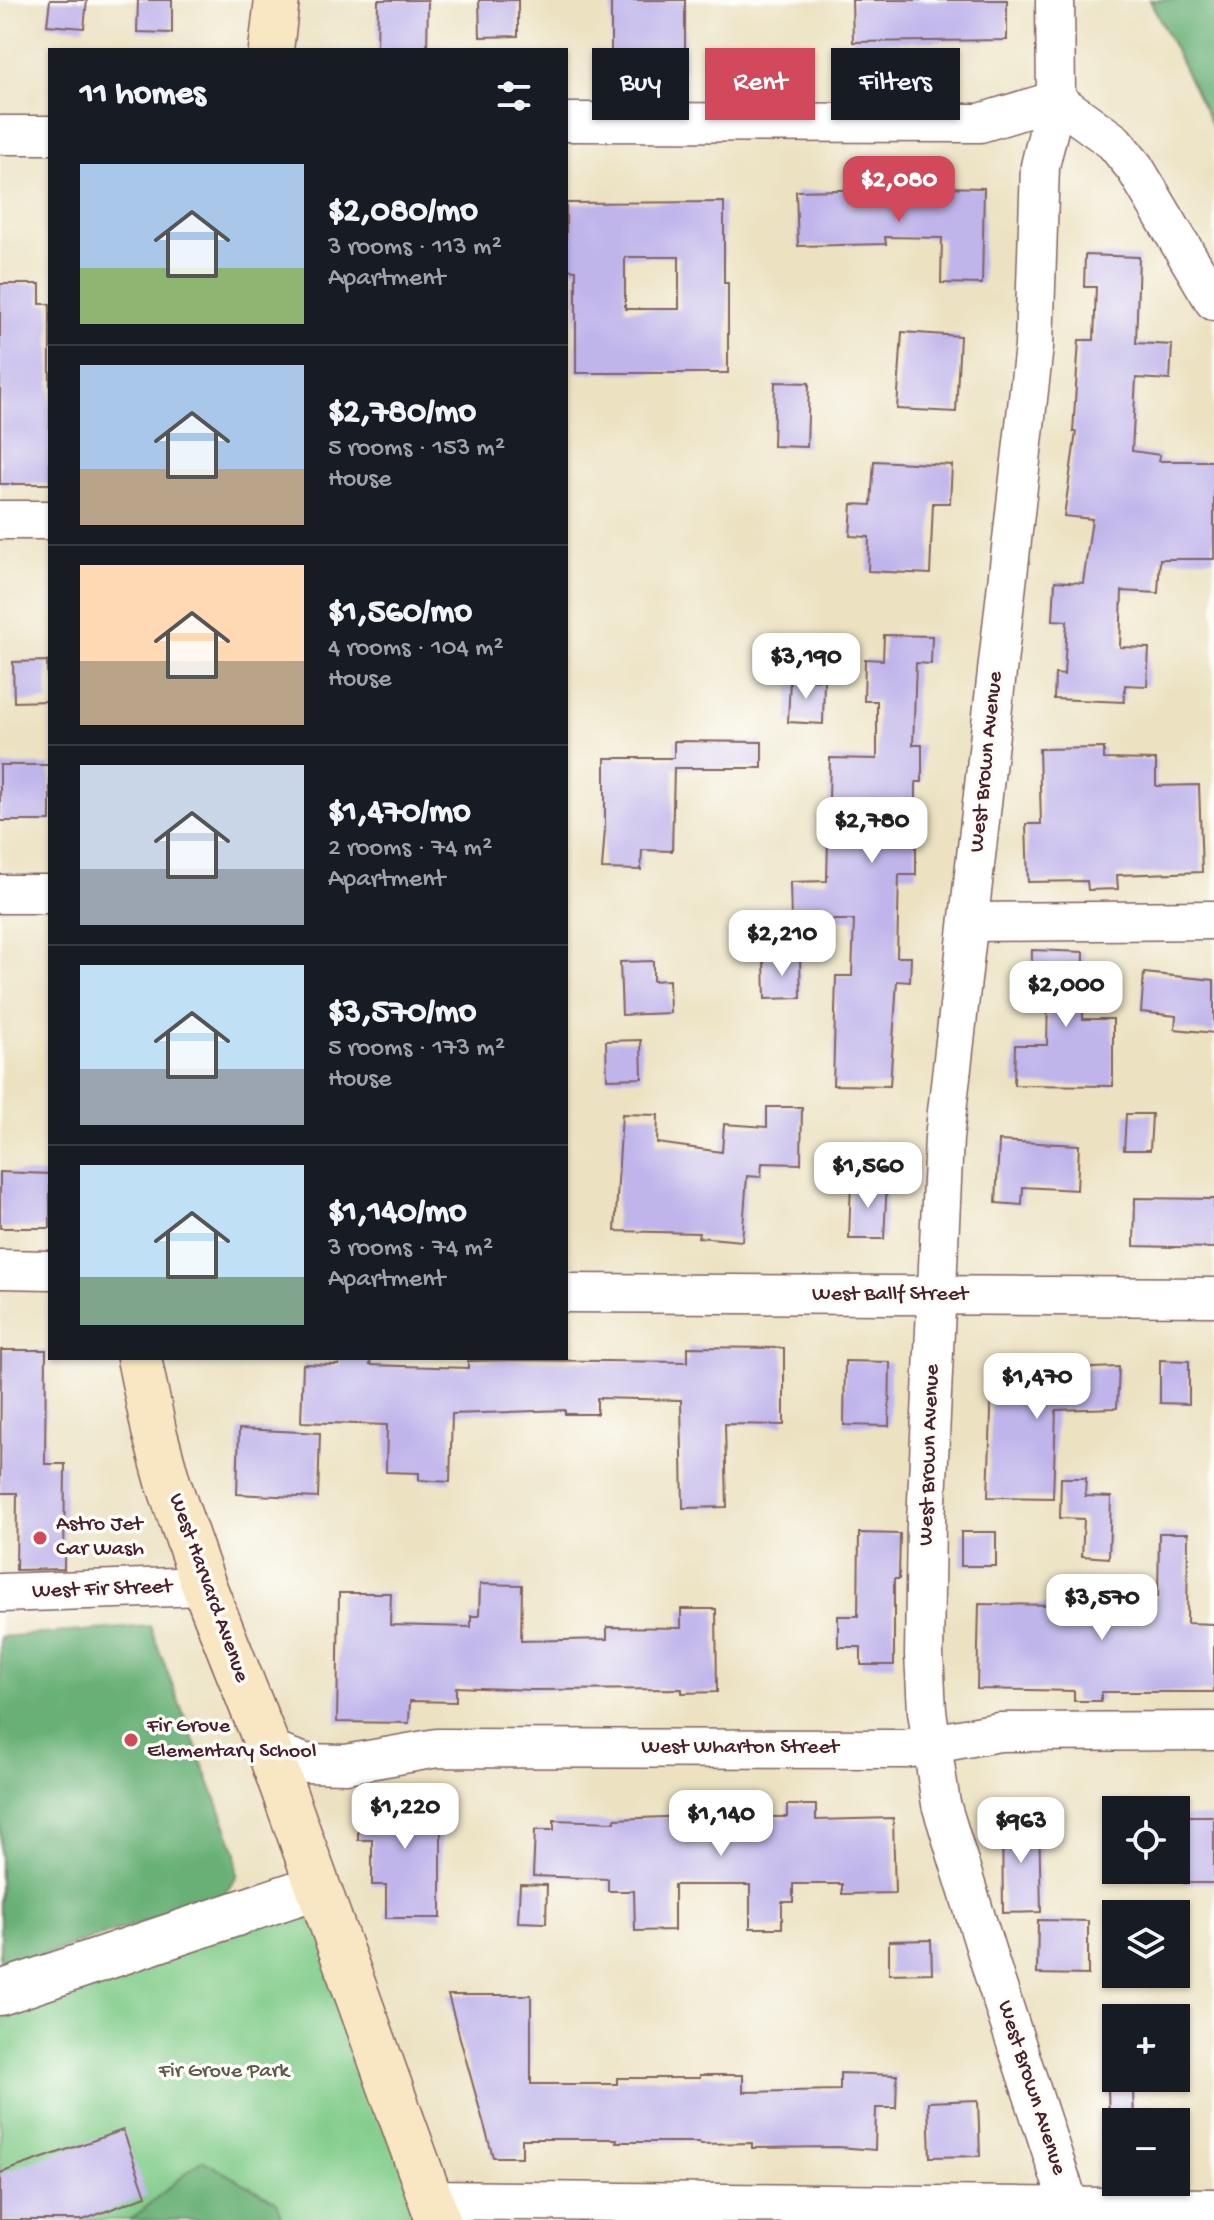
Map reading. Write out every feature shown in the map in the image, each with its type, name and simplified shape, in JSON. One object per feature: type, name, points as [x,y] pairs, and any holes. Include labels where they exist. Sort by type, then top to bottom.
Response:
[{"type":"main road","points":[[271,48],[277,0]]},
{"type":"main road","name":"West Harvard Avenue","points":[[139,1360],[168,1482],[204,1586],[269,1750],[434,2210]]},
{"type":"street","name":"West Brown Avenue","points":[[1055,0],[1056,100],[1040,166],[1034,346],[944,1138],[926,1522],[924,1654],[941,1804],[1072,2213]]},
{"type":"street","points":[[568,122],[980,123],[1056,100],[1114,142],[1135,168],[1214,301]]},
{"type":"street","points":[[0,135],[48,135]]},
{"type":"street","points":[[0,520],[48,520]]},
{"type":"street","points":[[0,894],[48,894]]},
{"type":"street","points":[[969,922],[1214,920]]},
{"type":"street","points":[[0,1269],[48,1270]]},
{"type":"street","name":"West Ballf Street","points":[[568,1293],[1214,1297]]},
{"type":"street","name":"West Fir Street","points":[[0,1593],[204,1586]]},
{"type":"street","name":"West Wharton Street","points":[[269,1750],[305,1763],[346,1764],[437,1748],[905,1749],[999,1732],[1214,1731]]},
{"type":"street","points":[[0,1993],[316,1887]]},
{"type":"street","points":[[434,2210],[1072,2213],[1214,2208]]},
{"type":"green space","points":[[1150,0],[1214,0],[1214,129]]},
{"type":"green space","name":"Fir Grove Elementary School","points":[[150,1626],[236,1852],[237,1877],[223,1896],[0,1969],[0,1637]]},
{"type":"green space","name":"Fir Grove Park","points":[[316,1887],[438,2220],[0,2220],[0,1991]]},
{"type":"green space","points":[[202,2160],[277,2202],[283,2220],[130,2220]]},
{"type":"building","points":[[50,0],[87,0],[84,28],[47,25]]},
{"type":"building","points":[[138,0],[172,0],[172,33],[137,32]]},
{"type":"building","points":[[378,0],[428,0],[427,48],[377,48]]},
{"type":"building","points":[[479,0],[518,0],[518,36],[480,37]]},
{"type":"building","points":[[611,0],[685,0],[685,48],[611,48]]},
{"type":"building","points":[[852,0],[1007,0],[1007,40],[853,42]]},
{"type":"building","points":[[937,187],[984,188],[982,284],[941,283],[942,238],[885,237],[886,244],[798,246],[796,191],[884,189],[885,198],[937,199]]},
{"type":"building","points":[[724,202],[728,373],[576,373],[576,270],[568,269],[568,203]],"holes":[[[625,257],[679,257],[679,309],[625,309]]]},
{"type":"building","points":[[1085,255],[1139,257],[1136,343],[1172,345],[1170,380],[1136,378],[1132,451],[1160,455],[1159,461],[1214,461],[1214,559],[1160,559],[1158,593],[1122,591],[1120,647],[1149,648],[1147,686],[1125,685],[1124,702],[1054,699],[1055,674],[1064,675],[1067,621],[1053,620],[1055,581],[1083,583],[1092,519],[1064,516],[1076,432],[1073,432],[1079,340],[1094,340],[1096,287],[1084,287]]},
{"type":"building","points":[[0,284],[40,284],[40,304],[48,304],[48,484],[0,484]]},
{"type":"building","points":[[902,332],[960,336],[956,412],[897,409]]},
{"type":"building","points":[[775,382],[809,383],[807,447],[773,446]]},
{"type":"building","points":[[874,461],[952,465],[950,503],[933,503],[930,574],[868,571],[869,537],[850,536],[852,504],[871,505]]},
{"type":"building","points":[[884,635],[932,636],[931,664],[916,663],[913,745],[922,745],[922,782],[916,782],[916,875],[899,875],[897,957],[911,957],[910,982],[897,981],[890,1086],[833,1085],[836,976],[852,976],[854,920],[791,920],[790,882],[827,881],[830,758],[877,759],[877,701],[864,701],[865,659],[883,660]]},
{"type":"building","points":[[47,661],[48,701],[14,702],[13,662]]},
{"type":"building","points":[[790,678],[824,680],[823,724],[788,722]]},
{"type":"building","points":[[674,741],[762,742],[762,768],[674,768],[672,851],[642,850],[641,870],[602,869],[605,758],[674,758]]},
{"type":"building","points":[[1104,748],[1104,759],[1156,760],[1156,786],[1199,785],[1202,872],[1117,875],[1118,889],[1088,890],[1087,881],[1028,882],[1026,824],[1041,824],[1039,749]]},
{"type":"building","points":[[0,765],[48,765],[48,821],[0,821]]},
{"type":"building","points":[[1032,950],[1084,952],[1083,1019],[1113,1019],[1113,1086],[1014,1085],[1015,1045],[1047,1045],[1048,995],[1031,994]]},
{"type":"building","points":[[800,957],[801,998],[765,999],[764,958]]},
{"type":"building","points":[[653,961],[653,981],[669,980],[670,1013],[622,1015],[620,962]]},
{"type":"building","points":[[1144,973],[1214,980],[1214,1033],[1175,1029],[1176,1016],[1141,1012]]},
{"type":"building","points":[[641,1040],[642,1078],[607,1079],[606,1041]]},
{"type":"building","points":[[767,1107],[802,1107],[801,1164],[762,1163],[761,1177],[747,1176],[742,1241],[698,1237],[699,1233],[615,1231],[622,1114],[658,1115],[657,1143],[722,1152],[724,1124],[767,1127]]},
{"type":"building","points":[[1126,1114],[1152,1114],[1150,1150],[1124,1150]]},
{"type":"building","points":[[999,1141],[1079,1145],[1077,1190],[1023,1187],[1022,1205],[996,1203]]},
{"type":"building","points":[[0,1172],[48,1174],[48,1228],[0,1228]]},
{"type":"building","points":[[851,1180],[887,1181],[884,1239],[849,1239]]},
{"type":"building","points":[[1135,1198],[1214,1199],[1214,1248],[1134,1246]]},
{"type":"building","points":[[688,1347],[784,1348],[784,1425],[725,1424],[727,1507],[683,1508],[681,1400],[597,1398],[597,1414],[565,1414],[565,1410],[452,1414],[450,1482],[419,1480],[419,1473],[386,1472],[387,1425],[301,1422],[303,1364],[339,1365],[339,1360],[371,1360],[370,1365],[468,1368],[468,1361],[688,1362]]},
{"type":"building","points":[[1,1350],[46,1350],[45,1464],[65,1464],[64,1569],[16,1570],[17,1493],[0,1493]]},
{"type":"building","points":[[1037,1360],[1037,1370],[1119,1367],[1117,1408],[1056,1410],[1053,1498],[988,1497],[989,1386],[998,1386],[996,1361]]},
{"type":"building","points":[[1160,1360],[1189,1361],[1189,1404],[1160,1403]]},
{"type":"building","points":[[845,1361],[890,1362],[889,1426],[844,1425]]},
{"type":"building","points":[[239,1429],[320,1433],[318,1498],[237,1494]]},
{"type":"building","points":[[1061,1478],[1086,1478],[1085,1496],[1111,1497],[1109,1558],[1082,1556],[1084,1519],[1060,1518]]},
{"type":"building","points":[[961,1532],[996,1532],[996,1566],[961,1566]]},
{"type":"building","points":[[859,1533],[900,1534],[899,1579],[894,1579],[894,1665],[861,1665],[861,1647],[838,1647],[838,1616],[858,1616]]},
{"type":"building","points":[[1159,1533],[1188,1533],[1187,1623],[1214,1624],[1214,1692],[1101,1692],[1101,1701],[1074,1701],[1074,1691],[977,1689],[979,1604],[1131,1606],[1131,1596],[1158,1597]]},
{"type":"building","points":[[480,1584],[522,1585],[521,1641],[607,1639],[607,1627],[681,1628],[681,1609],[716,1609],[717,1692],[456,1687],[456,1702],[410,1701],[409,1723],[337,1722],[339,1593],[391,1593],[390,1625],[471,1627],[471,1616],[479,1616]]},
{"type":"building","points":[[358,1794],[441,1794],[441,1918],[386,1918],[386,1885],[372,1885],[372,1840],[358,1840]]},
{"type":"building","points":[[787,1805],[816,1805],[816,1820],[893,1818],[895,1893],[842,1894],[842,1884],[793,1884],[793,1902],[782,1902],[782,1928],[750,1928],[750,1885],[674,1885],[674,1930],[635,1931],[634,1891],[608,1891],[608,1879],[533,1876],[535,1830],[554,1830],[554,1820],[615,1822],[615,1819],[689,1816],[787,1817]]},
{"type":"building","points":[[1039,1816],[1041,1912],[1003,1913],[1002,1817]]},
{"type":"building","points":[[1190,1816],[1214,1816],[1214,1883],[1190,1883]]},
{"type":"building","points":[[520,1884],[547,1885],[546,1923],[518,1922]]},
{"type":"building","points":[[1038,1920],[1088,1921],[1088,1975],[1037,1974]]},
{"type":"building","points":[[931,1940],[932,1973],[889,1974],[889,1941]]},
{"type":"building","points":[[448,1995],[531,1995],[531,2084],[617,2084],[617,2078],[743,2075],[743,2092],[840,2090],[840,2073],[897,2075],[896,2108],[876,2108],[875,2150],[752,2148],[752,2143],[522,2139],[522,2157],[493,2157]]},
{"type":"building","points":[[1108,2092],[1133,2092],[1134,2108],[1109,2108]]},
{"type":"building","points":[[978,2100],[980,2156],[930,2157],[928,2102]]},
{"type":"building","points":[[123,2130],[146,2196],[83,2220],[0,2220],[0,2173]]},
{"type":"place","name":"Astro Jet Car Wash","points":[[40,1538]]},
{"type":"place","name":"Fir Grove Elementary School","points":[[131,1740]]}]
